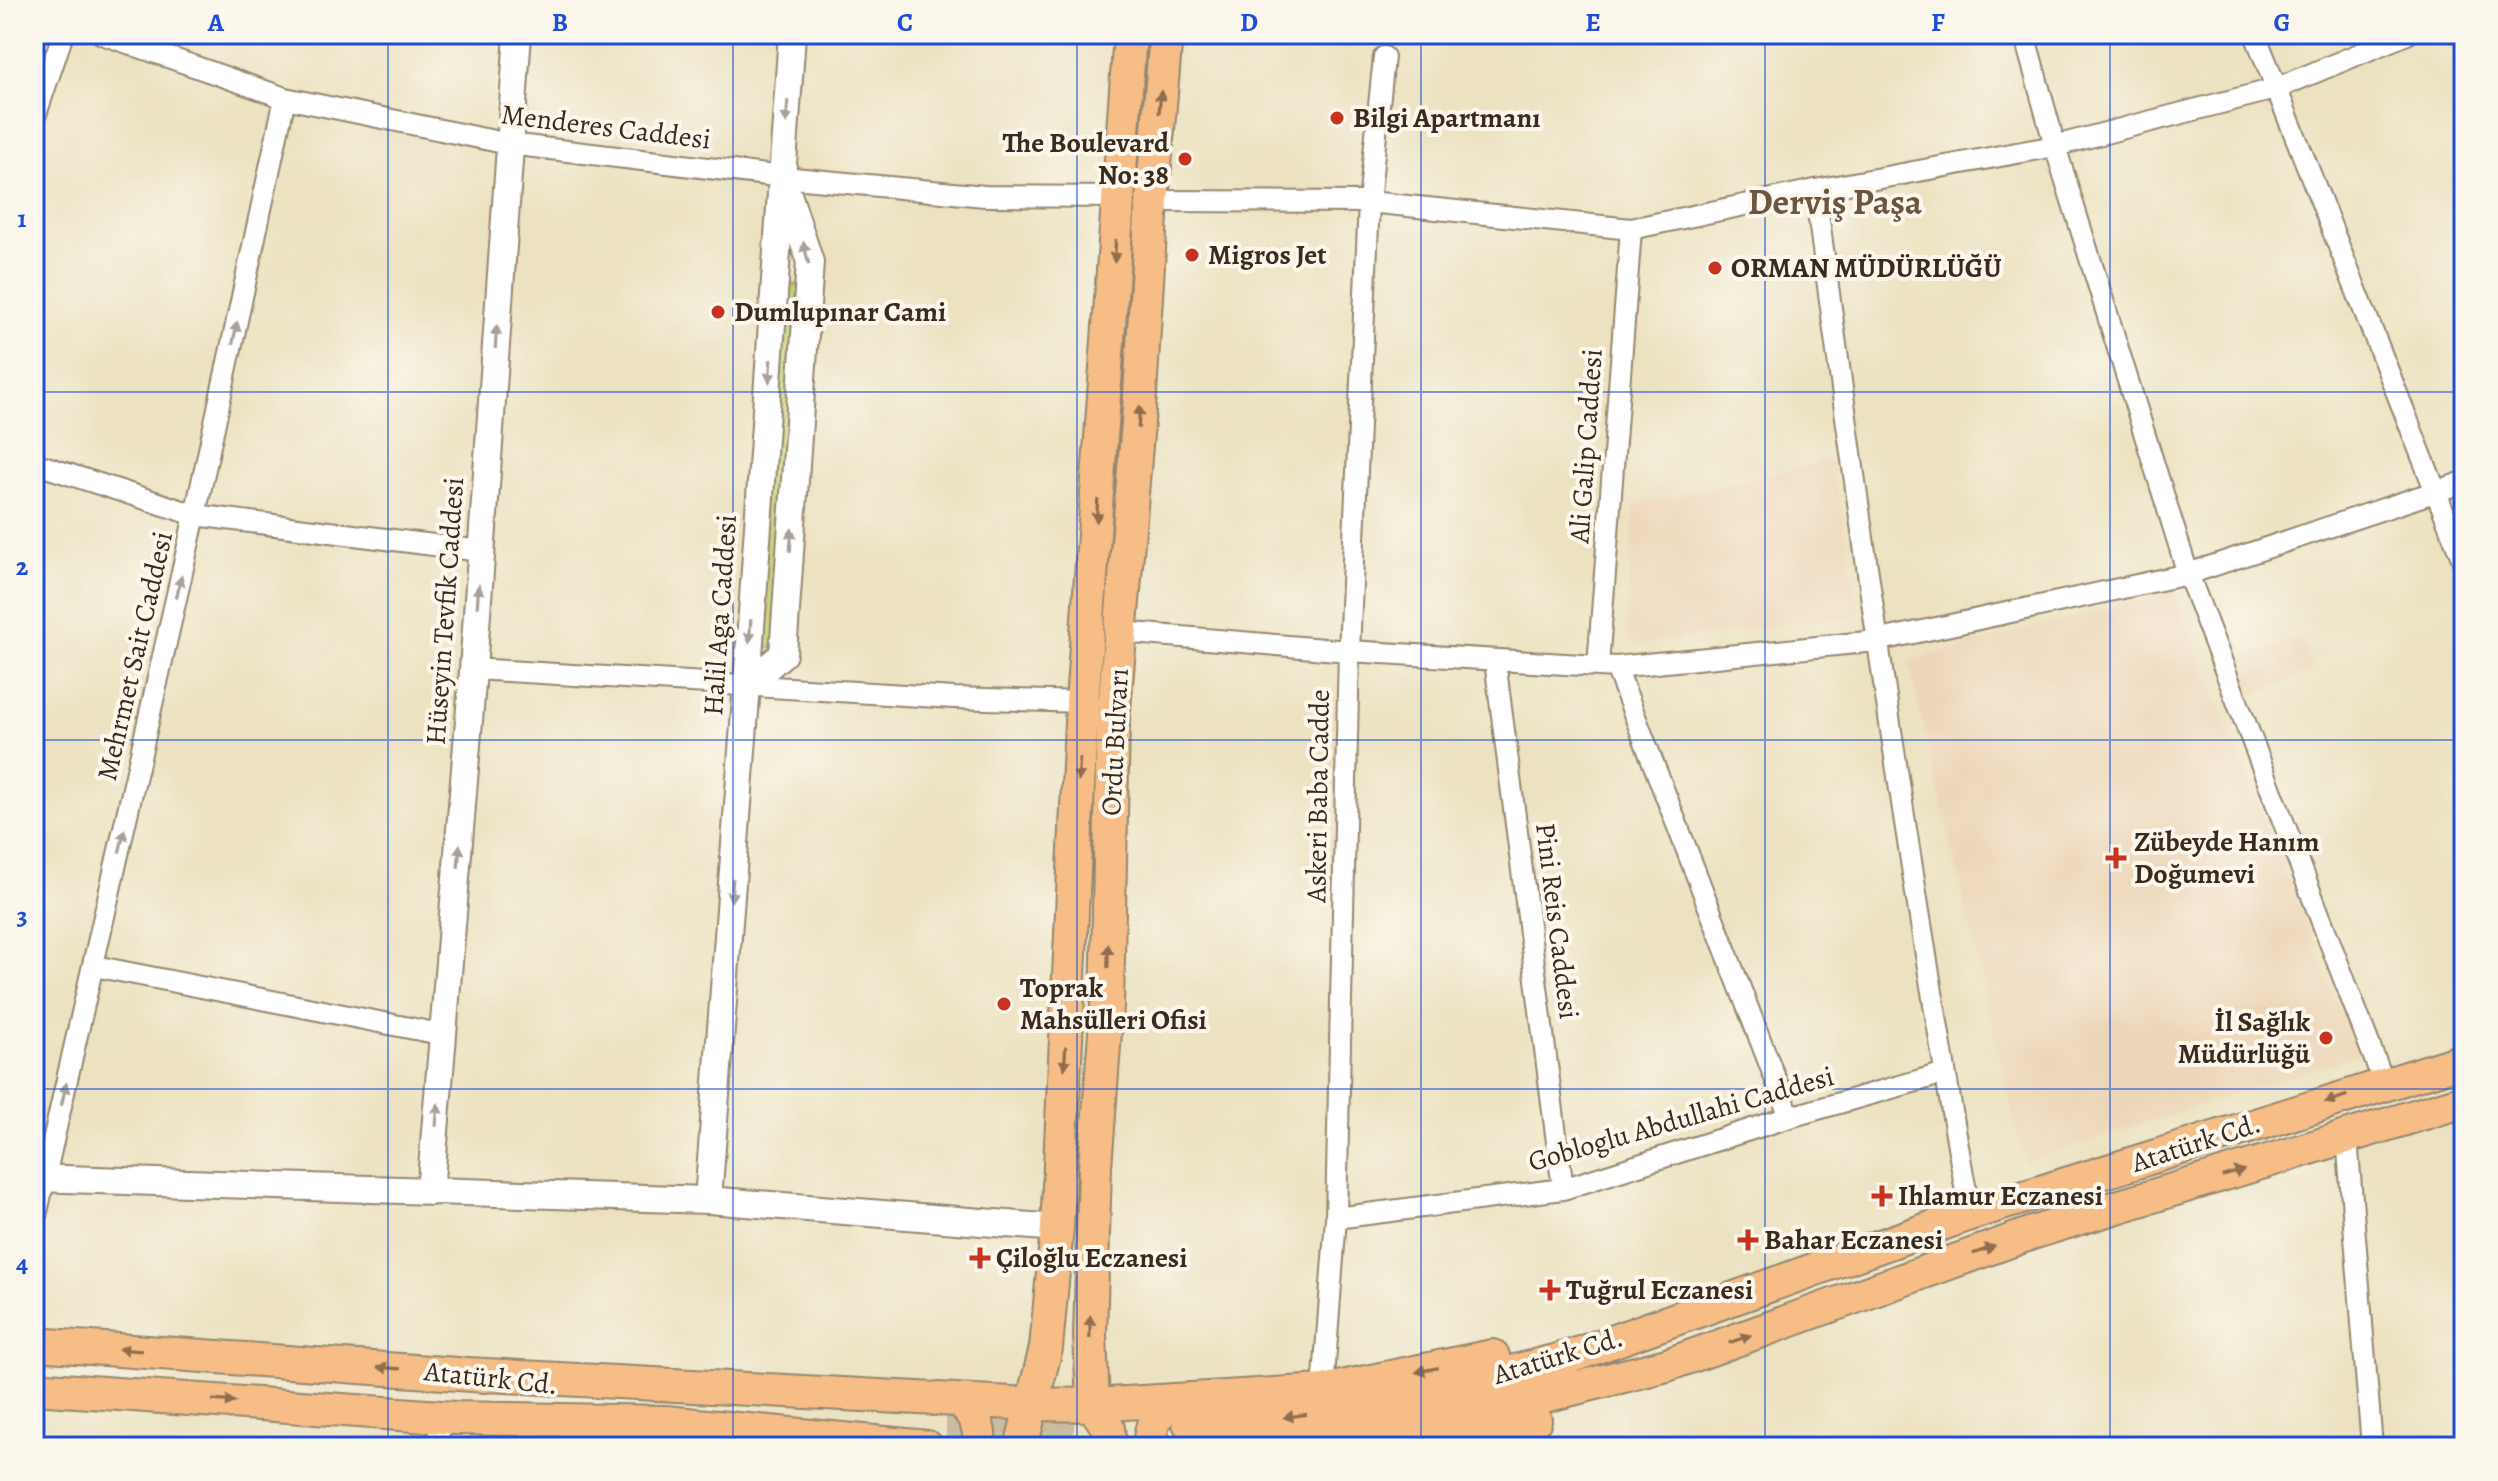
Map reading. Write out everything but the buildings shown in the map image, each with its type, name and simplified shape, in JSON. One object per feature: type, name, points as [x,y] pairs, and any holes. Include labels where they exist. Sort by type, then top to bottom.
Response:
[{"type":"main road","name":"Ordu Bulvarı","points":[[1021,1447],[1046,1348],[1057,1228],[1082,702],[1130,34]]},
{"type":"main road","name":"Ordu Bulvarı","points":[[1110,1447],[1108,1428],[1093,1405],[1090,1335],[1095,1167],[1107,1006],[1113,721],[1166,34]]},
{"type":"main road","points":[[2384,1083],[2464,1044]]},
{"type":"main road","name":"Atatürk Cd.","points":[[34,1344],[954,1411],[1032,1404],[1093,1405],[1288,1418],[1426,1394],[1569,1357],[1970,1214],[2464,1060]]},
{"type":"main road","name":"Atatürk Cd.","points":[[1223,1447],[1401,1426],[1517,1403],[1667,1365],[2035,1232],[2464,1101]]},
{"type":"main road","points":[[2347,1138],[2464,1115]]},
{"type":"main road","points":[[1150,1447],[1151,1426],[1159,1411],[1180,1412],[1323,1391],[1668,1320]]},
{"type":"main road","points":[[1423,1447],[1564,1414],[1667,1365]]},
{"type":"main road","name":"Atatürk Cd.","points":[[34,1388],[444,1427],[666,1422],[927,1447]]},
{"type":"main road","points":[[954,1411],[976,1420],[980,1439],[978,1447]]},
{"type":"main road","points":[[444,1427],[660,1447]]},
{"type":"street","points":[[34,120],[63,34]]},
{"type":"street","name":"Menderes Caddesi","points":[[102,34],[285,98],[509,144],[783,177],[985,196],[1118,197]]},
{"type":"street","name":"Hüseyin Tevfik Caddesi","points":[[430,1192],[473,669],[518,34]]},
{"type":"street","name":"Halil Aga Caddesi","points":[[708,1200],[792,34]]},
{"type":"street","points":[[2024,34],[2055,146],[2188,574],[2384,1083]]},
{"type":"street","points":[[2255,34],[2464,563]]},
{"type":"street","points":[[1152,201],[1369,202],[1631,229],[1815,190],[2055,146],[2275,89],[2407,34]]},
{"type":"street","name":"Askeri Baba Cadde","points":[[1323,1391],[1336,1218],[1349,651],[1369,202],[1384,57]]},
{"type":"street","name":"Mehrmet Sait Caddesi","points":[[34,1225],[39,1179],[94,966],[285,98]]},
{"type":"street","points":[[1815,190],[1876,641],[1970,1214]]},
{"type":"street","name":"Ali Galip Caddesi","points":[[1607,667],[1631,229]]},
{"type":"street","points":[[34,463],[195,515],[481,551]]},
{"type":"street","points":[[1121,632],[1349,651],[1607,667],[1876,641],[2188,574],[2464,482]]},
{"type":"street","name":"Pini Reis Caddesi","points":[[1495,661],[1563,1189]]},
{"type":"street","points":[[1607,667],[1790,1117]]},
{"type":"street","points":[[473,669],[1082,702]]},
{"type":"street","points":[[94,966],[445,1035]]},
{"type":"street","name":"Gobloglu Abdullahi Caddesi","points":[[1336,1218],[1563,1189],[1790,1117],[1945,1073]]},
{"type":"street","points":[[2347,1138],[2372,1447]]},
{"type":"street","points":[[39,1179],[708,1200],[1057,1228]]},
{"type":"shaded area","points":[[1832,460],[1860,615],[1633,645],[1626,638],[1634,505]]},
{"type":"shaded area","name":"Zübeyde Hanım Doğumevi","points":[[2174,591],[2358,1055],[2024,1162],[1908,660]]},
{"type":"shaded area","points":[[2302,637],[2313,671],[2253,695],[2241,658]]},
{"type":"green space","points":[[776,280],[808,288],[784,649],[749,646]]},
{"type":"tunnel","points":[[946,1422],[1189,1423]]},
{"type":"place","name":"Bilgi Apartmanı","points":[[1337,118]]},
{"type":"place","name":"The Boulevard No: 38","points":[[1185,159]]},
{"type":"place","name":"Migros Jet","points":[[1192,255]]},
{"type":"place","name":"ORMAN MÜDÜRLÜĞÜ","points":[[1715,268]]},
{"type":"place","name":"Dumlupınar Cami","points":[[718,312]]},
{"type":"place","name":"Zübeyde Hanım Doğumevi","points":[[2116,858]]},
{"type":"place","name":"Toprak Mahsülleri Ofisi","points":[[1004,1004]]},
{"type":"place","name":"İl Sağlık Müdürlüğü","points":[[2326,1038]]},
{"type":"place","name":"Ihlamur Eczanesi","points":[[1882,1196]]},
{"type":"place","name":"Bahar Eczanesi","points":[[1748,1240]]},
{"type":"place","name":"Çiloğlu Eczanesi","points":[[980,1258]]},
{"type":"place","name":"Tuğrul Eczanesi","points":[[1550,1290]]},
{"type":"district","name":"Derviş Paşa","points":[[1835,201]]}]
